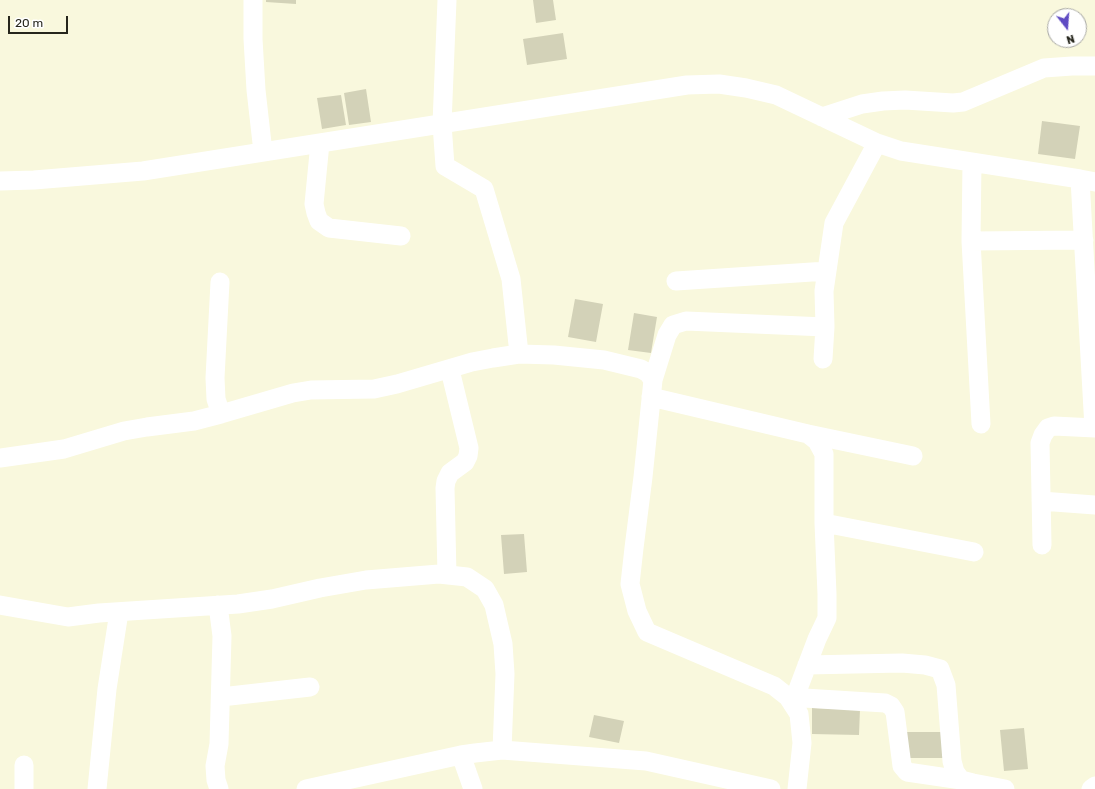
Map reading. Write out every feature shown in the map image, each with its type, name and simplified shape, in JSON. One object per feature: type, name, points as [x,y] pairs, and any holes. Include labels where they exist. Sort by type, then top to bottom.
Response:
[{"type":"street","points":[[253,0],[253,39],[256,90],[263,152]]},
{"type":"street","points":[[447,0],[442,124],[446,166],[484,189],[511,279],[519,354]]},
{"type":"street","points":[[822,117],[862,104],[883,100],[904,100],[952,104],[963,102],[1044,68],[1095,66]]},
{"type":"street","points":[[0,180],[34,180],[143,171],[687,85],[719,84],[776,95],[877,143],[901,152],[1088,180],[1084,240],[1095,428],[1054,426],[1048,428],[1042,435],[1040,443],[1042,545]]},
{"type":"street","points":[[320,143],[314,204],[319,220],[329,228],[401,236]]},
{"type":"street","points":[[823,358],[825,327],[824,291],[834,223],[877,143]]},
{"type":"street","points":[[972,162],[971,241],[981,424]]},
{"type":"street","points":[[971,241],[1084,240]]},
{"type":"street","points":[[676,281],[827,271]]},
{"type":"street","points":[[220,282],[215,378],[216,398],[221,414]]},
{"type":"street","points":[[825,327],[686,321],[673,325],[667,335],[652,389],[630,584],[637,611],[647,632],[774,686],[792,697],[885,703],[891,706],[895,712],[902,766],[907,772],[961,780],[1005,789]]},
{"type":"street","points":[[0,458],[64,449],[124,431],[194,421],[293,393],[311,390],[374,388],[397,384],[450,370],[472,362],[519,354],[554,355],[604,360],[641,369],[648,373],[652,389]]},
{"type":"street","points":[[447,575],[446,481],[450,473],[465,462],[468,456],[469,448],[450,370]]},
{"type":"street","points":[[652,389],[808,434],[913,456]]},
{"type":"street","points":[[797,789],[802,743],[799,714],[792,697],[827,618],[824,523],[824,454],[817,441],[808,434]]},
{"type":"street","points":[[1041,501],[1095,505]]},
{"type":"street","points":[[824,523],[974,552]]},
{"type":"street","points":[[0,605],[68,617],[99,613],[238,604],[272,599],[320,588],[366,580],[439,574],[466,577],[485,588],[494,605],[503,644],[506,674],[502,750]]},
{"type":"street","points":[[218,605],[222,636],[219,744],[216,766],[216,780],[219,789]]},
{"type":"street","points":[[97,789],[107,689],[119,612]]},
{"type":"street","points":[[807,665],[902,663],[925,665],[940,669],[946,685],[952,761],[955,772],[961,780]]},
{"type":"street","points":[[221,697],[310,687]]},
{"type":"street","points":[[306,789],[461,755],[502,750],[646,761],[771,789]]},
{"type":"street","points":[[461,755],[473,789]]},
{"type":"street","points":[[24,765],[24,789]]},
{"type":"street","points":[[1091,789],[1095,786]]},
{"type":"building","points":[[266,0],[296,0],[296,4],[266,2]]},
{"type":"building","points":[[533,0],[553,0],[556,20],[536,23]]},
{"type":"building","points":[[563,33],[567,59],[527,65],[523,39]]},
{"type":"building","points":[[366,89],[371,122],[349,125],[344,93]]},
{"type":"building","points":[[341,95],[346,125],[322,129],[317,98]]},
{"type":"building","points":[[1042,121],[1080,126],[1075,159],[1038,154]]},
{"type":"building","points":[[575,299],[603,304],[596,342],[568,337]]},
{"type":"building","points":[[634,313],[657,317],[651,353],[628,350]]},
{"type":"building","points":[[524,534],[527,572],[504,574],[501,535]]},
{"type":"building","points":[[812,708],[860,709],[859,735],[812,734]]},
{"type":"building","points":[[594,715],[624,721],[619,743],[589,737]]},
{"type":"building","points":[[1024,728],[1028,769],[1004,771],[1000,730]]},
{"type":"building","points":[[907,732],[946,732],[946,758],[907,758]]}]
